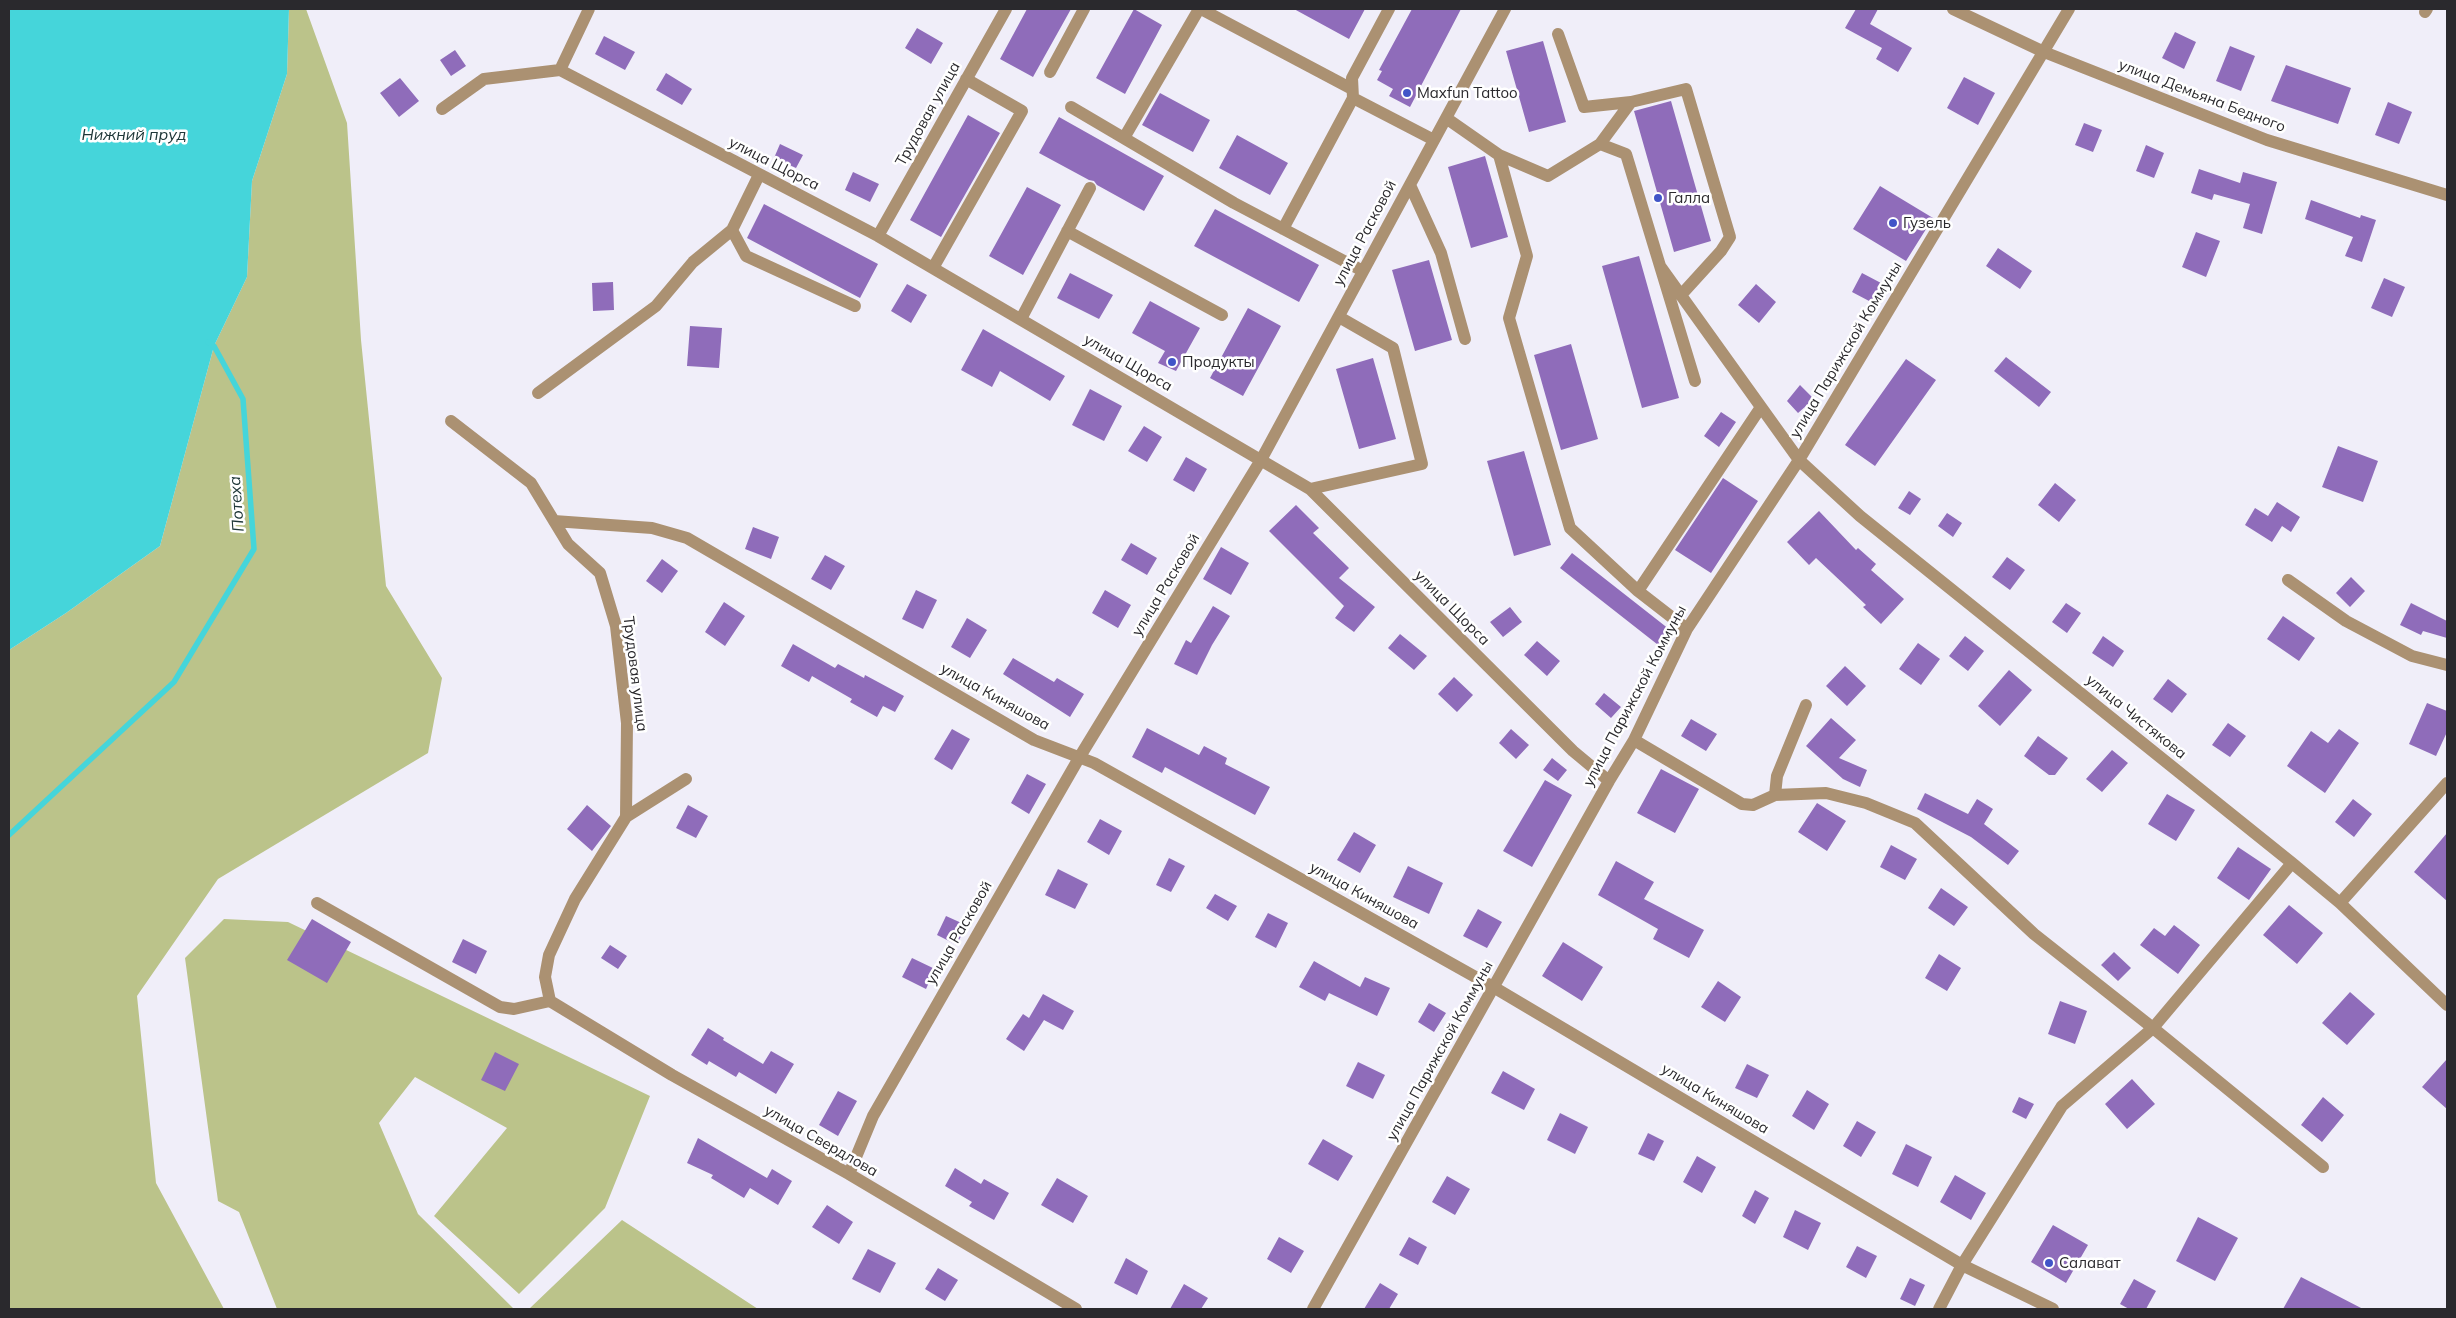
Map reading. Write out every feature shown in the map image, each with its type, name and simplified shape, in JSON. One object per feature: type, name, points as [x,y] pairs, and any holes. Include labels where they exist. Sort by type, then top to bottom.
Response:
[{"type":"street","points":[[442,109],[484,79],[560,70],[589,9]]},
{"type":"street","name":"Трудовая улица","points":[[878,236],[1006,9]]},
{"type":"street","points":[[1050,72],[1084,9]]},
{"type":"street","points":[[1124,138],[1200,9],[1434,140]]},
{"type":"street","points":[[1283,228],[1353,93],[1352,78],[1388,9]]},
{"type":"street","name":"улица Расковой","points":[[849,1174],[873,1116],[1079,758],[1261,460],[1505,9]]},
{"type":"street","name":"улица Демьяна Бедного","points":[[1953,9],[2044,52],[2268,140],[2447,196]]},
{"type":"street","name":"улица Парижской Коммуны","points":[[1314,1309],[1609,781],[1634,740],[1687,629],[1799,460],[2069,9]]},
{"type":"street","points":[[1558,34],[1584,107],[1631,102],[1686,89],[1730,237],[1721,251],[1681,296]]},
{"type":"street","name":"улица Щорса","points":[[560,70],[878,236],[1310,489],[1573,751],[1609,781]]},
{"type":"street","points":[[933,268],[1022,111],[966,79]]},
{"type":"street","points":[[1446,118],[1499,155],[1548,176],[1600,144],[1631,102]]},
{"type":"street","points":[[1071,107],[1283,228],[1364,271]]},
{"type":"street","points":[[1600,144],[1626,154],[1695,381]]},
{"type":"street","points":[[1499,155],[1527,256],[1509,318],[1570,528],[1638,591],[1687,629]]},
{"type":"street","points":[[538,393],[656,306],[693,262],[732,230],[758,175]]},
{"type":"street","points":[[1410,185],[1441,253],[1465,339]]},
{"type":"street","points":[[1021,319],[1090,188]]},
{"type":"street","points":[[732,230],[746,256],[855,306]]},
{"type":"street","points":[[1067,231],[1222,315]]},
{"type":"street","name":"улица Чистякова","points":[[1660,266],[1799,460],[1860,516],[2292,862],[2340,903],[2447,1005]]},
{"type":"street","points":[[1310,489],[1422,464],[1393,348],[1339,317]]},
{"type":"street","points":[[1638,591],[1761,407]]},
{"type":"street","name":"Трудовая улица","points":[[451,421],[532,483],[568,544],[600,574],[616,626],[627,724],[626,817]]},
{"type":"street","name":"улица Киняшова","points":[[554,521],[652,528],[688,538],[1034,740],[1094,763],[1495,988],[1962,1265],[2053,1309]]},
{"type":"street","points":[[2288,580],[2346,621],[2412,656],[2447,665]]},
{"type":"street","points":[[1775,795],[1777,776],[1806,704]]},
{"type":"street","points":[[1634,740],[1742,804],[1753,805],[1775,795],[1826,793],[1866,803],[1915,822],[2034,934],[2153,1028],[2323,1167]]},
{"type":"street","points":[[317,903],[500,1007],[514,1009],[550,1001],[544,977],[549,955],[575,899],[626,817],[686,779]]},
{"type":"street","points":[[2340,903],[2447,783]]},
{"type":"street","points":[[1939,1309],[1962,1265],[2062,1106],[2153,1028],[2292,862]]},
{"type":"street","name":"улица Свердлова","points":[[550,1001],[672,1075],[849,1174],[1076,1309]]},
{"type":"green space","points":[[289,9],[306,9],[347,123],[361,340],[386,586],[442,678],[428,753],[218,879],[137,996],[156,1183],[224,1309],[9,1309],[9,650],[66,613],[160,546],[214,346],[247,277],[252,181],[287,74]]},
{"type":"green space","points":[[224,919],[288,922],[650,1096],[605,1208],[519,1294],[434,1216],[507,1128],[415,1077],[379,1123],[418,1214],[514,1309],[277,1309],[239,1212],[218,1201],[185,958]]},
{"type":"green space","points":[[622,1220],[758,1309],[529,1309]]},
{"type":"water","name":"Нижний пруд","points":[[9,9],[289,9],[287,74],[252,181],[247,277],[214,346],[160,546],[66,613],[9,650]]},
{"type":"building","points":[[1027,9],[1071,9],[1033,77],[1000,59]]},
{"type":"building","points":[[1134,9],[1162,25],[1125,94],[1096,78]]},
{"type":"building","points":[[1294,9],[1365,9],[1349,39]]},
{"type":"building","points":[[1412,9],[1461,9],[1410,107],[1389,96],[1393,89],[1377,80],[1382,71],[1379,70]]},
{"type":"building","points":[[1856,9],[1878,9],[1870,24],[1912,48],[1898,72],[1876,59],[1882,48],[1845,28]]},
{"type":"building","points":[[917,28],[943,43],[931,64],[905,48]]},
{"type":"building","points":[[2175,32],[2196,42],[2184,69],[2162,58]]},
{"type":"building","points":[[604,36],[635,52],[625,70],[595,54]]},
{"type":"building","points":[[1543,41],[1566,122],[1529,132],[1506,51]]},
{"type":"building","points":[[2230,46],[2255,56],[2241,91],[2216,81]]},
{"type":"building","points":[[455,50],[466,66],[451,76],[440,60]]},
{"type":"building","points":[[2286,65],[2351,88],[2338,124],[2271,101]]},
{"type":"building","points":[[666,73],[692,89],[682,105],[656,90]]},
{"type":"building","points":[[1964,77],[1995,93],[1978,125],[1947,108]]},
{"type":"building","points":[[400,78],[419,101],[399,117],[380,93]]},
{"type":"building","points":[[1160,93],[1210,120],[1193,152],[1142,125]]},
{"type":"building","points":[[1671,101],[1711,241],[1674,252],[1634,111]]},
{"type":"building","points":[[2388,102],[2412,112],[2399,144],[2375,135]]},
{"type":"building","points":[[968,115],[1000,133],[941,237],[910,220]]},
{"type":"building","points":[[1059,117],[1164,176],[1144,211],[1097,185],[1094,181],[1039,153]]},
{"type":"building","points":[[2084,123],[2102,130],[2093,152],[2075,145]]},
{"type":"building","points":[[1237,135],[1288,163],[1270,195],[1219,168]]},
{"type":"building","points":[[780,144],[803,155],[796,168],[774,158]]},
{"type":"building","points":[[2146,145],[2164,153],[2154,178],[2136,171]]},
{"type":"building","points":[[1485,156],[1508,237],[1471,248],[1448,167]]},
{"type":"building","points":[[2199,169],[2240,183],[2243,172],[2277,182],[2262,234],[2243,228],[2250,204],[2214,194],[2212,200],[2191,193]]},
{"type":"building","points":[[853,172],[879,184],[870,202],[845,190]]},
{"type":"building","points":[[1880,186],[1933,218],[1906,261],[1853,229]]},
{"type":"building","points":[[1027,187],[1061,205],[1023,275],[989,256]]},
{"type":"building","points":[[2311,200],[2360,218],[2361,215],[2376,220],[2362,262],[2345,256],[2353,237],[2305,219]]},
{"type":"building","points":[[764,204],[878,264],[860,298],[747,238]]},
{"type":"building","points":[[1215,209],[1319,265],[1299,302],[1194,246]]},
{"type":"building","points":[[2196,232],[2220,241],[2206,277],[2182,267]]},
{"type":"building","points":[[1998,248],[2032,271],[2020,289],[1986,266]]},
{"type":"building","points":[[1639,256],[1679,398],[1642,408],[1602,266]]},
{"type":"building","points":[[1429,260],[1452,340],[1415,351],[1392,270]]},
{"type":"building","points":[[1070,273],[1113,295],[1099,319],[1057,298]]},
{"type":"building","points":[[1862,273],[1881,283],[1871,302],[1852,292]]},
{"type":"building","points":[[2384,278],[2405,287],[2392,317],[2371,308]]},
{"type":"building","points":[[613,282],[614,310],[593,311],[592,283]]},
{"type":"building","points":[[907,284],[927,295],[911,323],[891,311]]},
{"type":"building","points":[[1756,284],[1776,302],[1759,323],[1738,305]]},
{"type":"building","points":[[1150,301],[1200,328],[1176,371],[1158,363],[1165,351],[1132,333]]},
{"type":"building","points":[[1248,308],[1281,326],[1243,396],[1210,378]]},
{"type":"building","points":[[690,326],[722,328],[719,368],[687,366]]},
{"type":"building","points":[[983,329],[1065,376],[1050,401],[1000,371],[992,387],[961,370]]},
{"type":"building","points":[[1571,344],[1598,439],[1561,450],[1534,355]]},
{"type":"building","points":[[2006,357],[2051,392],[2039,407],[1994,371]]},
{"type":"building","points":[[1373,358],[1396,439],[1359,449],[1336,369]]},
{"type":"building","points":[[1906,359],[1936,380],[1875,466],[1845,445]]},
{"type":"building","points":[[1800,385],[1814,399],[1798,413],[1787,401]]},
{"type":"building","points":[[1090,389],[1122,406],[1104,441],[1072,425]]},
{"type":"building","points":[[1721,412],[1736,422],[1719,447],[1704,436]]},
{"type":"building","points":[[1144,426],[1162,437],[1147,462],[1128,451]]},
{"type":"building","points":[[2338,446],[2378,461],[2363,502],[2322,487]]},
{"type":"building","points":[[1524,451],[1551,545],[1514,556],[1487,461]]},
{"type":"building","points":[[1186,457],[1207,469],[1194,492],[1173,480]]},
{"type":"building","points":[[1723,478],[1758,501],[1711,573],[1675,550]]},
{"type":"building","points":[[2055,483],[2076,500],[2059,522],[2038,505]]},
{"type":"building","points":[[1909,491],[1921,499],[1910,515],[1898,508]]},
{"type":"building","points":[[2277,502],[2300,517],[2291,532],[2282,526],[2272,542],[2245,525],[2255,508],[2268,516]]},
{"type":"building","points":[[1296,505],[1319,528],[1313,533],[1349,568],[1339,578],[1375,607],[1354,632],[1335,618],[1344,606],[1269,531]]},
{"type":"building","points":[[1819,511],[1856,550],[1858,548],[1876,564],[1871,570],[1904,599],[1881,624],[1863,607],[1866,605],[1816,558],[1809,565],[1787,542]]},
{"type":"building","points":[[1947,513],[1962,523],[1953,537],[1938,526]]},
{"type":"building","points":[[753,527],[779,537],[771,559],[745,549]]},
{"type":"building","points":[[1131,543],[1157,558],[1147,575],[1121,560]]},
{"type":"building","points":[[1221,547],[1249,563],[1231,595],[1203,579]]},
{"type":"building","points":[[1572,553],[1674,633],[1662,648],[1560,568]]},
{"type":"building","points":[[825,555],[845,566],[831,590],[811,579]]},
{"type":"building","points":[[2007,557],[2025,570],[2010,590],[1992,577]]},
{"type":"building","points":[[662,559],[678,571],[662,593],[646,581]]},
{"type":"building","points":[[2351,577],[2365,591],[2350,607],[2336,593]]},
{"type":"building","points":[[916,590],[937,600],[923,629],[902,619]]},
{"type":"building","points":[[1105,590],[1131,605],[1118,628],[1092,613]]},
{"type":"building","points":[[724,602],[745,616],[725,646],[705,632]]},
{"type":"building","points":[[2066,603],[2081,613],[2067,633],[2052,622]]},
{"type":"building","points":[[2411,603],[2447,621],[2447,638],[2423,631],[2421,635],[2400,625]]},
{"type":"building","points":[[1213,606],[1230,616],[1212,645],[1197,675],[1174,664],[1186,640],[1191,643]]},
{"type":"building","points":[[1510,607],[1522,622],[1503,637],[1490,622]]},
{"type":"building","points":[[2283,616],[2315,638],[2299,661],[2267,639]]},
{"type":"building","points":[[967,618],[987,630],[970,658],[951,647]]},
{"type":"building","points":[[1400,634],[1427,656],[1414,670],[1388,648]]},
{"type":"building","points":[[1965,636],[1984,651],[1968,671],[1949,656]]},
{"type":"building","points":[[2103,636],[2124,651],[2113,667],[2092,653]]},
{"type":"building","points":[[1537,641],[1560,661],[1547,676],[1524,655]]},
{"type":"building","points":[[1918,643],[1940,659],[1921,685],[1899,669]]},
{"type":"building","points":[[793,644],[835,668],[838,664],[864,678],[865,675],[904,696],[895,712],[883,706],[877,717],[850,702],[852,699],[812,676],[809,682],[781,666]]},
{"type":"building","points":[[1013,658],[1054,682],[1057,678],[1084,694],[1070,717],[1003,674]]},
{"type":"building","points":[[1845,666],[1866,686],[1847,706],[1826,686]]},
{"type":"building","points":[[2009,670],[2032,690],[2000,726],[1978,706]]},
{"type":"building","points":[[1454,677],[1473,695],[1457,712],[1438,694]]},
{"type":"building","points":[[2168,679],[2187,694],[2172,713],[2153,699]]},
{"type":"building","points":[[1604,693],[1621,707],[1611,718],[1595,704]]},
{"type":"building","points":[[2427,703],[2447,711],[2447,732],[2436,756],[2409,744]]},
{"type":"building","points":[[1831,718],[1856,740],[1839,758],[1867,770],[1860,787],[1843,779],[1806,746]]},
{"type":"building","points":[[1691,719],[1717,734],[1706,751],[1681,736]]},
{"type":"building","points":[[2228,723],[2246,736],[2230,757],[2212,745]]},
{"type":"building","points":[[1147,728],[1199,755],[1204,746],[1227,758],[1225,764],[1270,787],[1255,815],[1165,767],[1162,773],[1132,757]]},
{"type":"building","points":[[952,729],[970,739],[952,770],[934,759]]},
{"type":"building","points":[[1511,729],[1529,745],[1516,759],[1499,743]]},
{"type":"building","points":[[2339,729],[2359,743],[2325,793],[2287,766],[2311,731],[2328,743]]},
{"type":"building","points":[[2038,736],[2068,758],[2055,775],[2049,775],[2024,756]]},
{"type":"building","points":[[2112,750],[2128,763],[2102,792],[2086,779]]},
{"type":"building","points":[[1552,758],[1567,770],[1558,781],[1543,770]]},
{"type":"building","points":[[1661,769],[1699,789],[1675,833],[1637,813]]},
{"type":"building","points":[[1027,774],[1046,784],[1029,814],[1011,803]]},
{"type":"building","points":[[1545,780],[1572,795],[1532,867],[1503,851]]},
{"type":"building","points":[[1925,793],[1968,814],[1977,799],[1993,809],[1984,824],[2019,851],[2008,865],[1971,837],[1917,809]]},
{"type":"building","points":[[2167,794],[2195,810],[2176,841],[2148,824]]},
{"type":"building","points":[[2353,799],[2372,814],[2354,837],[2335,822]]},
{"type":"building","points":[[1817,803],[1846,821],[1827,851],[1798,832]]},
{"type":"building","points":[[587,805],[611,826],[592,851],[567,829]]},
{"type":"building","points":[[688,805],[708,816],[696,838],[676,828]]},
{"type":"building","points":[[1100,819],[1122,831],[1109,855],[1087,842]]},
{"type":"building","points":[[1354,832],[1376,845],[1360,873],[1337,860]]},
{"type":"building","points":[[2447,833],[2447,901],[2414,872]]},
{"type":"building","points":[[1891,845],[1917,859],[1905,880],[1880,867]]},
{"type":"building","points":[[2238,847],[2271,869],[2249,900],[2217,878]]},
{"type":"building","points":[[1169,858],[1185,866],[1171,892],[1156,885]]},
{"type":"building","points":[[1616,861],[1654,882],[1644,899],[1704,930],[1689,958],[1653,939],[1658,929],[1598,895]]},
{"type":"building","points":[[1408,866],[1443,883],[1429,914],[1393,897]]},
{"type":"building","points":[[1058,869],[1088,884],[1075,909],[1045,895]]},
{"type":"building","points":[[1941,888],[1968,907],[1954,926],[1928,908]]},
{"type":"building","points":[[1215,894],[1237,906],[1228,921],[1206,908]]},
{"type":"building","points":[[2289,905],[2323,933],[2297,964],[2263,935]]},
{"type":"building","points":[[1478,909],[1502,922],[1487,948],[1463,936]]},
{"type":"building","points":[[1268,913],[1288,923],[1276,948],[1255,937]]},
{"type":"building","points":[[946,916],[966,925],[957,945],[937,935]]},
{"type":"building","points":[[312,919],[351,942],[327,983],[287,960]]},
{"type":"building","points":[[2174,925],[2200,945],[2178,974],[2140,945],[2154,928],[2165,936]]},
{"type":"building","points":[[463,939],[487,951],[476,974],[452,962]]},
{"type":"building","points":[[1563,942],[1603,967],[1582,1001],[1542,976]]},
{"type":"building","points":[[610,945],[627,956],[618,969],[601,958]]},
{"type":"building","points":[[2114,952],[2131,968],[2118,981],[2101,965]]},
{"type":"building","points":[[1939,954],[1961,968],[1947,991],[1925,978]]},
{"type":"building","points":[[912,958],[935,969],[926,989],[902,977]]},
{"type":"building","points":[[1314,961],[1360,987],[1365,977],[1390,988],[1377,1016],[1329,993],[1325,1001],[1299,987]]},
{"type":"building","points":[[1718,981],[1741,997],[1725,1022],[1701,1007]]},
{"type":"building","points":[[2350,992],[2375,1014],[2347,1045],[2322,1023]]},
{"type":"building","points":[[1043,994],[1074,1011],[1063,1030],[1044,1020],[1024,1051],[1006,1039],[1023,1014],[1029,1018]]},
{"type":"building","points":[[2060,1001],[2087,1011],[2075,1044],[2048,1034]]},
{"type":"building","points":[[1429,1003],[1446,1013],[1434,1032],[1418,1022]]},
{"type":"building","points":[[708,1028],[724,1038],[723,1040],[763,1064],[771,1051],[794,1064],[776,1094],[739,1072],[736,1077],[709,1061],[707,1065],[691,1055]]},
{"type":"building","points":[[495,1052],[519,1064],[505,1091],[481,1080]]},
{"type":"building","points":[[2447,1059],[2447,1109],[2422,1087]]},
{"type":"building","points":[[1358,1062],[1385,1075],[1373,1099],[1346,1086]]},
{"type":"building","points":[[1747,1064],[1769,1075],[1757,1098],[1735,1088]]},
{"type":"building","points":[[1503,1071],[1535,1089],[1524,1110],[1491,1093]]},
{"type":"building","points":[[2132,1079],[2155,1104],[2127,1129],[2105,1104]]},
{"type":"building","points":[[1807,1090],[1829,1104],[1814,1130],[1792,1116]]},
{"type":"building","points":[[838,1091],[857,1101],[838,1136],[819,1125]]},
{"type":"building","points":[[2019,1097],[2034,1104],[2026,1119],[2012,1112]]},
{"type":"building","points":[[2323,1097],[2344,1115],[2322,1142],[2301,1125]]},
{"type":"building","points":[[1560,1113],[1588,1127],[1575,1154],[1547,1140]]},
{"type":"building","points":[[1857,1121],[1876,1132],[1861,1157],[1843,1146]]},
{"type":"building","points":[[1648,1133],[1664,1141],[1654,1161],[1638,1154]]},
{"type":"building","points":[[698,1138],[767,1178],[772,1169],[792,1181],[778,1205],[750,1188],[744,1198],[711,1178],[713,1175],[687,1163]]},
{"type":"building","points":[[1323,1139],[1353,1156],[1338,1181],[1308,1164]]},
{"type":"building","points":[[1906,1144],[1932,1157],[1918,1187],[1892,1174]]},
{"type":"building","points":[[1697,1156],[1716,1167],[1702,1193],[1683,1182]]},
{"type":"building","points":[[955,1168],[981,1184],[984,1179],[1009,1193],[994,1220],[969,1206],[972,1202],[945,1186]]},
{"type":"building","points":[[1955,1175],[1986,1193],[1971,1220],[1940,1202]]},
{"type":"building","points":[[1447,1176],[1470,1189],[1455,1215],[1432,1202]]},
{"type":"building","points":[[1057,1178],[1088,1196],[1073,1223],[1041,1205]]},
{"type":"building","points":[[1755,1190],[1769,1198],[1755,1224],[1742,1216]]},
{"type":"building","points":[[827,1205],[853,1222],[839,1244],[812,1227]]},
{"type":"building","points":[[1795,1210],[1821,1223],[1808,1250],[1783,1237]]},
{"type":"building","points":[[2198,1217],[2238,1238],[2215,1281],[2176,1261]]},
{"type":"building","points":[[2053,1225],[2088,1245],[2066,1283],[2031,1262]]},
{"type":"building","points":[[1279,1237],[1304,1251],[1291,1273],[1267,1259]]},
{"type":"building","points":[[1409,1237],[1427,1247],[1418,1265],[1399,1255]]},
{"type":"building","points":[[1857,1246],[1877,1256],[1866,1278],[1846,1267]]},
{"type":"building","points":[[868,1249],[896,1263],[880,1293],[852,1279]]},
{"type":"building","points":[[1126,1258],[1148,1271],[1137,1295],[1114,1283]]},
{"type":"building","points":[[938,1268],[958,1280],[945,1301],[925,1289]]},
{"type":"building","points":[[2301,1277],[2363,1309],[2283,1309]]},
{"type":"building","points":[[1910,1278],[1925,1285],[1915,1306],[1900,1299]]},
{"type":"building","points":[[2134,1279],[2156,1291],[2146,1309],[2129,1309],[2120,1304]]},
{"type":"building","points":[[1380,1283],[1398,1294],[1389,1309],[1364,1309]]},
{"type":"building","points":[[1184,1284],[1208,1298],[1201,1309],[1170,1309]]},
{"type":"waterway","name":"Потеха","points":[[9,835],[174,682],[254,549],[243,399],[214,346],[208,342]]},
{"type":"place","name":"Maxfun Tattoo","points":[[1407,93]]},
{"type":"place","name":"Галла","points":[[1658,198]]},
{"type":"place","name":"Гузель","points":[[1893,223]]},
{"type":"place","name":"Продукты","points":[[1172,362]]},
{"type":"place","name":"Салават","points":[[2049,1263]]}]
